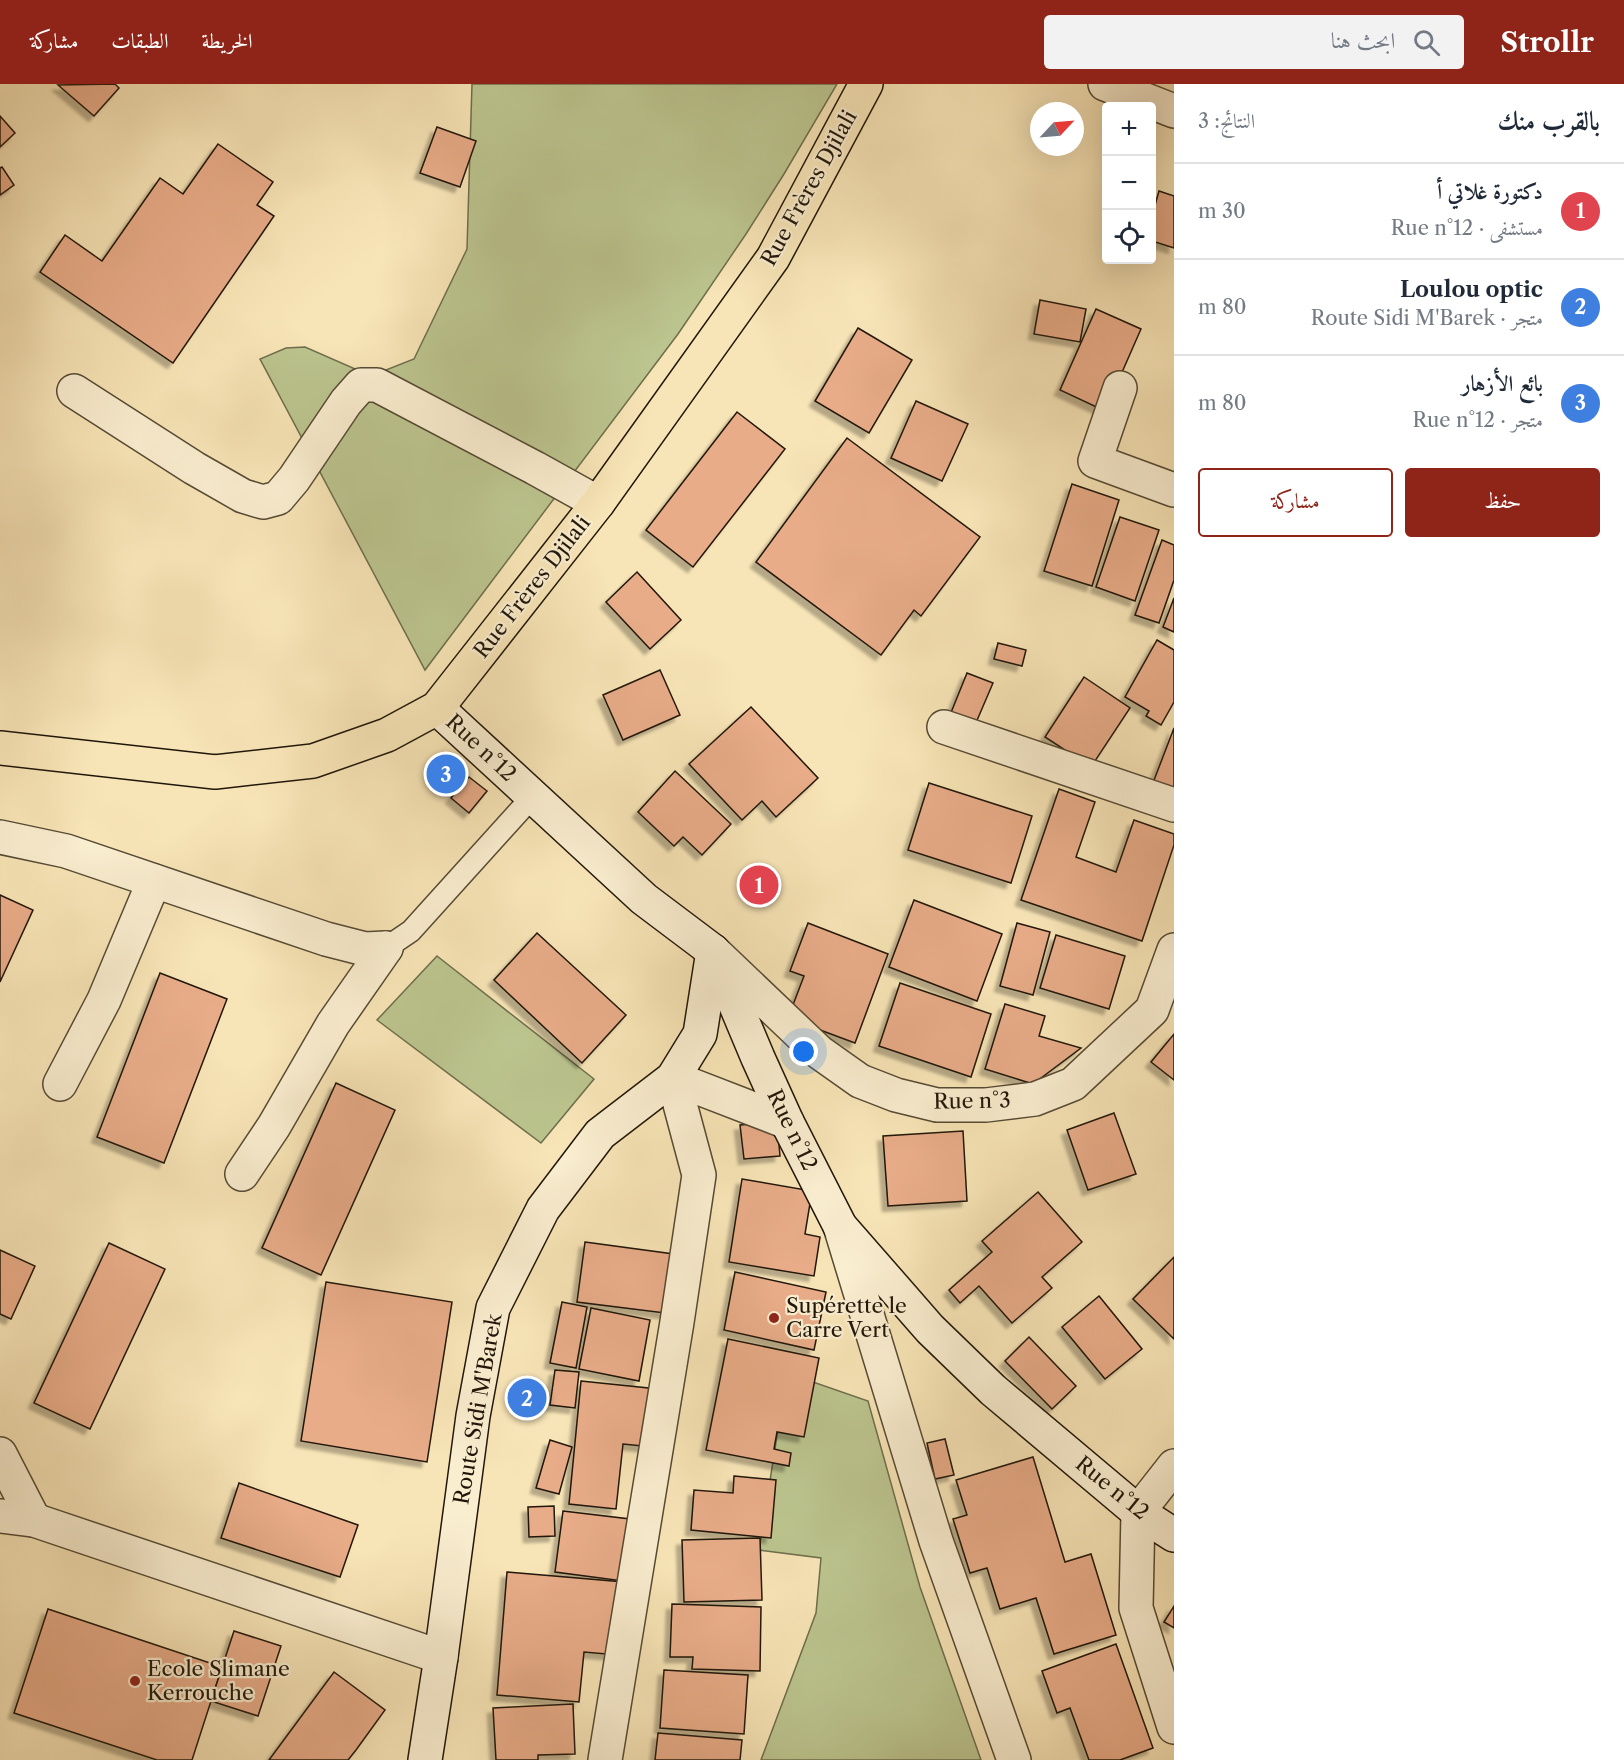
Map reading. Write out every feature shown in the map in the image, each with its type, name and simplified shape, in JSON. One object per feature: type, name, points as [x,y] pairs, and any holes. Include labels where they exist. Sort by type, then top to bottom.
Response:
[{"type":"main road","name":"Rue Frères Djilali","points":[[0,748],[215,772],[313,761],[387,735],[437,708],[598,503],[773,258],[866,84]]},
{"type":"street","points":[[1105,84],[1174,111]]},
{"type":"street","points":[[74,391],[194,468],[243,496],[263,502],[278,498],[294,479],[346,402],[362,385],[376,385],[536,468],[598,503]]},
{"type":"street","points":[[1120,388],[1095,461],[1174,490]]},
{"type":"street","name":"Rue n°12","points":[[437,708],[644,899],[713,951],[758,1058],[840,1226],[938,1337],[993,1390],[1138,1512],[1174,1535]]},
{"type":"street","points":[[944,727],[1174,805]]},
{"type":"street","points":[[0,837],[66,851],[326,939],[365,949],[386,948]]},
{"type":"street","points":[[60,1084],[104,1000],[154,881]]},
{"type":"street","points":[[243,1174],[274,1126],[333,1024],[386,948]]},
{"type":"street","name":"Rue n°3","points":[[713,951],[819,1052],[861,1082],[937,1105],[986,1105],[1035,1099],[1072,1084],[1152,1010],[1174,950]]},
{"type":"street","name":"Route Sidi M'Barek","points":[[425,1760],[473,1416],[493,1308],[543,1209],[600,1134],[673,1077],[700,1034],[713,951]]},
{"type":"street","points":[[673,1077],[788,1122]]},
{"type":"street","points":[[605,1760],[699,1175],[673,1077]]},
{"type":"street","points":[[840,1226],[936,1541],[1014,1760]]},
{"type":"street","points":[[0,1454],[34,1520]]},
{"type":"street","points":[[1174,1466],[1138,1512],[1136,1608],[1174,1727]]},
{"type":"street","points":[[0,1516],[34,1520],[441,1657]]},
{"type":"lane","points":[[386,948],[411,931],[533,796]]},
{"type":"green space","points":[[472,84],[837,84],[746,234],[678,334],[425,670],[260,359],[286,348],[305,347],[371,376],[414,359],[467,249]]},
{"type":"green space","points":[[437,956],[594,1079],[541,1143],[377,1020]]},
{"type":"green space","points":[[787,1373],[868,1401],[920,1587],[981,1760],[761,1760],[816,1613],[821,1558],[759,1550]]},
{"type":"building","points":[[115,84],[119,88],[94,116],[58,85]]},
{"type":"building","points":[[0,116],[15,133],[0,147]]},
{"type":"building","points":[[437,127],[476,141],[460,187],[420,173]]},
{"type":"building","points":[[218,144],[273,182],[257,205],[274,216],[173,363],[40,272],[65,235],[102,261],[160,178],[183,194]]},
{"type":"building","points":[[2,167],[14,185],[0,195],[0,168]]},
{"type":"building","points":[[1159,191],[1174,196],[1174,248],[1156,242],[1156,202]]},
{"type":"building","points":[[1040,300],[1086,309],[1080,342],[1034,334]]},
{"type":"building","points":[[1096,309],[1141,329],[1105,411],[1060,390]]},
{"type":"building","points":[[858,328],[912,360],[869,433],[815,401]]},
{"type":"building","points":[[916,401],[968,424],[942,481],[891,458]]},
{"type":"building","points":[[737,412],[785,449],[693,567],[646,530]]},
{"type":"building","points":[[847,438],[980,537],[921,616],[914,610],[881,655],[756,562]]},
{"type":"building","points":[[1072,484],[1119,500],[1092,586],[1044,571]]},
{"type":"building","points":[[1120,517],[1159,530],[1135,601],[1096,587]]},
{"type":"building","points":[[1162,540],[1174,545],[1174,580],[1159,623],[1135,615]]},
{"type":"building","points":[[637,572],[681,620],[650,649],[606,602]]},
{"type":"building","points":[[1174,598],[1174,632],[1163,627]]},
{"type":"building","points":[[1157,640],[1174,650],[1174,702],[1161,725],[1146,716],[1149,711],[1125,697]]},
{"type":"building","points":[[998,643],[1026,650],[1022,666],[994,659]]},
{"type":"building","points":[[660,670],[680,715],[623,740],[603,695]]},
{"type":"building","points":[[967,673],[993,683],[975,725],[950,715]]},
{"type":"building","points":[[1084,677],[1130,708],[1091,767],[1045,737]]},
{"type":"building","points":[[751,707],[818,778],[776,817],[762,801],[742,820],[689,764]]},
{"type":"building","points":[[1174,728],[1174,797],[1151,788]]},
{"type":"building","points":[[675,771],[731,824],[702,855],[683,837],[674,846],[638,812]]},
{"type":"building","points":[[469,777],[487,791],[469,813],[451,798]]},
{"type":"building","points":[[929,783],[1032,816],[1011,883],[908,850]]},
{"type":"building","points":[[1059,789],[1095,802],[1076,857],[1116,872],[1134,820],[1174,834],[1174,845],[1142,941],[1021,900]]},
{"type":"building","points":[[0,895],[33,910],[0,982]]},
{"type":"building","points":[[914,900],[1002,934],[977,1001],[889,967]]},
{"type":"building","points":[[808,923],[888,954],[855,1043],[788,1018],[804,976],[790,971]]},
{"type":"building","points":[[1017,923],[1050,932],[1033,995],[1000,986]]},
{"type":"building","points":[[537,933],[626,1015],[582,1063],[494,980]]},
{"type":"building","points":[[1056,935],[1125,956],[1109,1009],[1040,988]]},
{"type":"building","points":[[160,973],[227,999],[164,1163],[97,1137]]},
{"type":"building","points":[[900,983],[991,1014],[971,1077],[879,1046]]},
{"type":"building","points":[[1005,1004],[1045,1016],[1039,1036],[1081,1048],[1033,1084],[985,1069]]},
{"type":"building","points":[[1174,1034],[1174,1080],[1151,1062]]},
{"type":"building","points":[[336,1083],[395,1110],[321,1275],[262,1248]]},
{"type":"building","points":[[1114,1113],[1136,1174],[1088,1190],[1067,1130]]},
{"type":"building","points":[[777,1122],[780,1156],[744,1159],[740,1125]]},
{"type":"building","points":[[963,1131],[967,1201],[888,1206],[883,1136]]},
{"type":"building","points":[[742,1179],[812,1191],[805,1234],[820,1237],[814,1276],[729,1262]]},
{"type":"building","points":[[1038,1192],[1082,1242],[1042,1277],[1052,1288],[1012,1323],[979,1286],[960,1303],[949,1290],[992,1252],[982,1241]]},
{"type":"building","points":[[585,1242],[681,1255],[673,1314],[577,1302]]},
{"type":"building","points":[[109,1243],[165,1269],[90,1429],[34,1403]]},
{"type":"building","points":[[0,1250],[35,1266],[11,1319],[0,1314]]},
{"type":"building","points":[[1174,1257],[1174,1339],[1133,1299]]},
{"type":"building","name":"Supérette le Carre Vert","points":[[735,1272],[826,1292],[814,1350],[724,1330]]},
{"type":"building","points":[[326,1282],[452,1302],[427,1462],[301,1441]]},
{"type":"building","points":[[1099,1296],[1142,1349],[1105,1379],[1062,1327]]},
{"type":"building","points":[[562,1302],[587,1307],[576,1368],[550,1363]]},
{"type":"building","points":[[591,1308],[650,1320],[639,1381],[579,1369]]},
{"type":"building","points":[[1029,1337],[1076,1386],[1052,1409],[1005,1361]]},
{"type":"building","points":[[728,1339],[819,1358],[804,1437],[777,1432],[774,1449],[791,1453],[789,1466],[706,1450]]},
{"type":"building","points":[[555,1370],[579,1372],[575,1408],[550,1405]]},
{"type":"building","points":[[581,1381],[658,1389],[653,1447],[623,1444],[616,1509],[569,1504]]},
{"type":"building","points":[[945,1439],[954,1475],[935,1479],[927,1443]]},
{"type":"building","points":[[550,1440],[572,1447],[559,1494],[536,1488]]},
{"type":"building","points":[[1033,1457],[1065,1562],[1091,1554],[1116,1635],[1054,1654],[1036,1598],[1000,1609],[987,1568],[970,1573],[953,1519],[967,1515],[956,1480]]},
{"type":"building","points":[[734,1476],[776,1480],[771,1538],[691,1530],[694,1490],[733,1493]]},
{"type":"building","points":[[239,1483],[358,1525],[340,1577],[221,1538]]},
{"type":"building","points":[[554,1506],[555,1536],[529,1537],[528,1507]]},
{"type":"building","points":[[563,1511],[630,1519],[623,1581],[555,1572]]},
{"type":"building","points":[[760,1538],[762,1600],[684,1602],[682,1540]]},
{"type":"building","points":[[507,1572],[624,1582],[618,1655],[584,1652],[579,1702],[497,1695]]},
{"type":"building","points":[[672,1604],[761,1607],[760,1671],[692,1669],[693,1657],[670,1657]]},
{"type":"building","points":[[1174,1606],[1174,1628],[1164,1622]]},
{"type":"building","points":[[48,1609],[222,1667],[192,1760],[157,1760],[14,1713]]},
{"type":"building","points":[[234,1631],[281,1646],[258,1716],[211,1701]]},
{"type":"building","points":[[1116,1644],[1153,1748],[1120,1760],[1089,1760],[1070,1708],[1057,1713],[1042,1671]]},
{"type":"building","points":[[664,1670],[748,1675],[744,1734],[660,1728]]},
{"type":"building","points":[[334,1672],[385,1710],[356,1750],[348,1760],[269,1760]]},
{"type":"building","points":[[573,1704],[575,1754],[538,1755],[538,1760],[496,1760],[493,1708]]},
{"type":"building","points":[[658,1733],[742,1740],[740,1760],[655,1760]]},
{"type":"place","name":"بائع الأزهار","points":[[446,774]]},
{"type":"place","name":"دكتورة غلاتي أ","points":[[759,885]]},
{"type":"place","name":"Supérette le Carre Vert","points":[[774,1318]]},
{"type":"place","name":"Loulou optic","points":[[527,1398]]},
{"type":"place","name":"Ecole Slimane Kerrouche","points":[[135,1681]]}]
